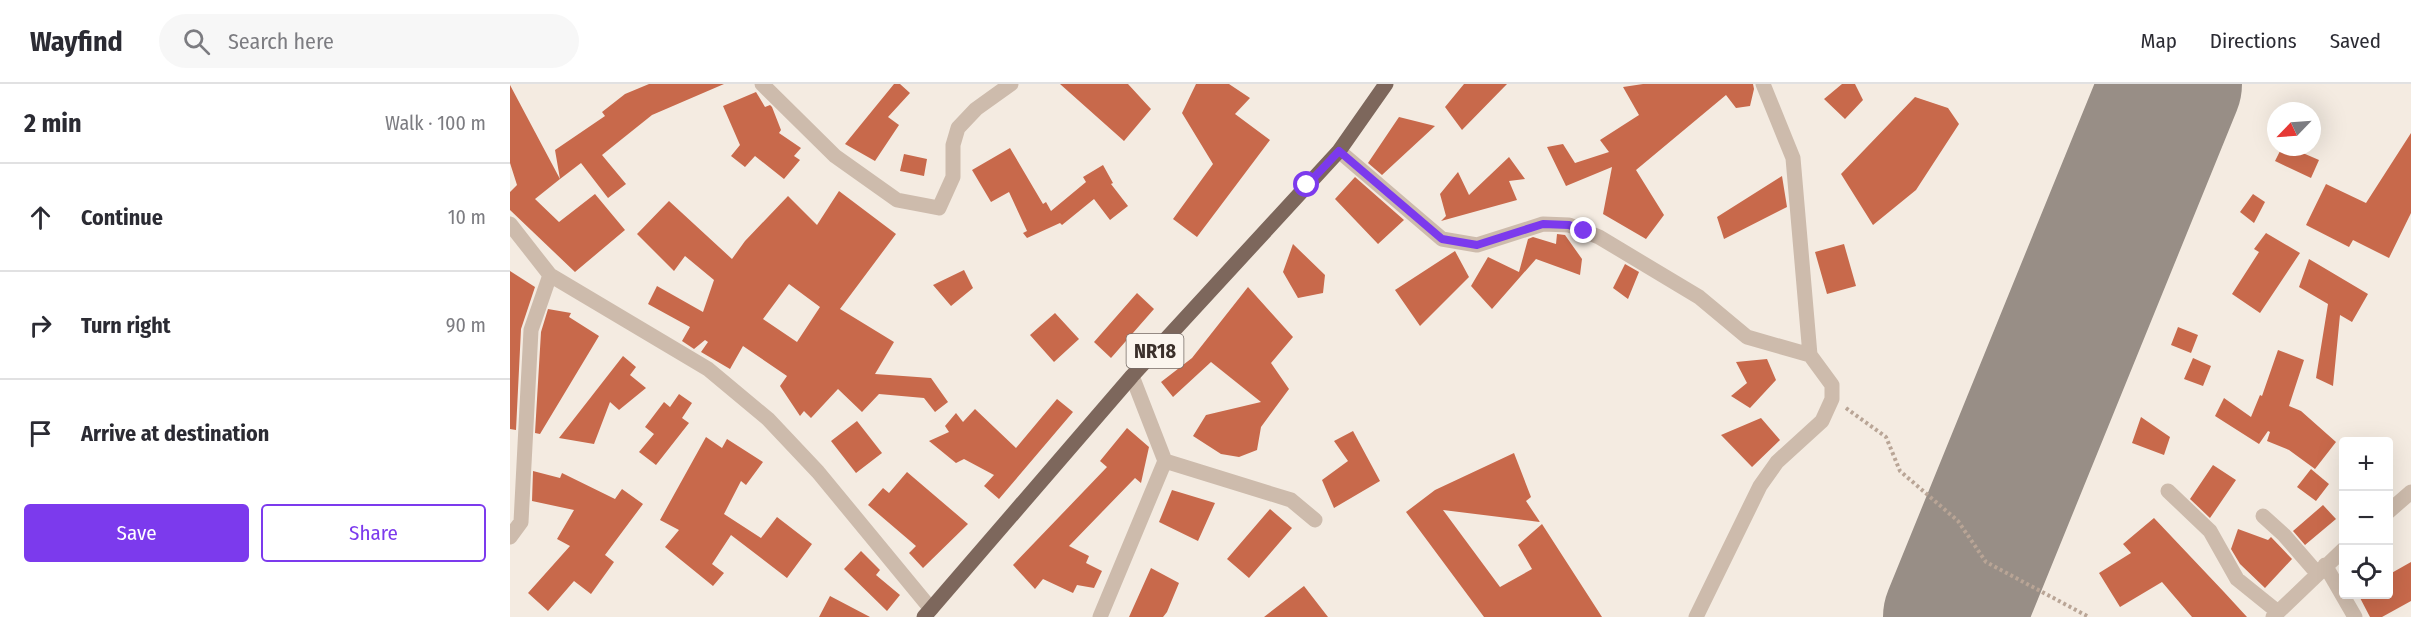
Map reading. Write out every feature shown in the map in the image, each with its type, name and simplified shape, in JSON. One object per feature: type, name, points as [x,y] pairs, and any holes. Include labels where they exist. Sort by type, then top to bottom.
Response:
[{"type":"main road","name":"NR18","points":[[928,613],[1132,376],[1339,151],[1386,84]]},
{"type":"street","points":[[762,84],[835,156],[897,200],[939,208],[953,177],[953,145],[958,129],[976,109],[1011,84]]},
{"type":"street","points":[[1696,617],[1760,486],[1778,462],[1822,421],[1832,399],[1832,385],[1810,355],[1793,158],[1763,84]]},
{"type":"street","points":[[1339,151],[1442,239],[1477,245],[1543,224],[1569,225],[1599,237],[1699,297],[1747,337],[1810,355]]},
{"type":"street","points":[[510,224],[550,275],[708,369],[768,419],[818,472],[928,613]]},
{"type":"street","points":[[510,537],[521,522],[531,330],[550,275]]},
{"type":"street","points":[[1100,617],[1166,461],[1132,376]]},
{"type":"street","points":[[1166,461],[1291,500],[1315,520]]},
{"type":"street","points":[[2168,491],[2210,531],[2237,579],[2275,615],[2339,553]]},
{"type":"street","points":[[2393,509],[2409,499]]},
{"type":"street","points":[[2263,516],[2321,569],[2355,617]]},
{"type":"path","points":[[1832,399],[1886,437],[1900,471],[1958,521],[1986,562],[2089,617]]},
{"type":"building","points":[[649,84],[724,84],[652,115],[602,155],[626,184],[608,198],[581,163],[560,179],[555,150],[605,116],[602,112],[625,94]]},
{"type":"building","points":[[894,84],[900,84],[910,93],[888,117],[899,125],[875,161],[845,144]]},
{"type":"building","points":[[1060,84],[1128,84],[1151,109],[1124,141]]},
{"type":"building","points":[[1196,84],[1229,84],[1250,98],[1235,114],[1270,140],[1197,237],[1173,219],[1213,164],[1182,113]]},
{"type":"building","points":[[1464,84],[1507,84],[1462,130],[1445,107]]},
{"type":"building","points":[[1643,84],[1753,84],[1754,89],[1750,106],[1736,108],[1726,95],[1636,170],[1664,215],[1646,239],[1603,214],[1612,167],[1566,186],[1547,147],[1563,144],[1575,163],[1609,152],[1600,140],[1639,115],[1623,87]]},
{"type":"building","points":[[1842,84],[1855,84],[1863,100],[1845,119],[1824,99]]},
{"type":"building","points":[[510,85],[560,179],[535,199],[559,222],[595,194],[625,230],[575,272],[510,210],[510,192],[517,185],[510,163]]},
{"type":"building","points":[[756,92],[765,107],[770,105],[772,107],[781,130],[779,133],[801,148],[794,156],[800,160],[784,179],[755,156],[745,167],[731,156],[740,145],[723,106]]},
{"type":"building","points":[[1915,97],[1948,108],[1959,124],[1916,190],[1873,225],[1841,174]]},
{"type":"building","points":[[1399,117],[1435,126],[1382,175],[1368,163]]},
{"type":"building","points":[[2411,133],[2411,213],[2389,258],[2353,240],[2349,247],[2306,225],[2326,184],[2366,203]]},
{"type":"building","points":[[1010,148],[1043,204],[1046,202],[1051,211],[1086,182],[1083,177],[1103,165],[1113,183],[1111,184],[1128,206],[1110,220],[1094,199],[1062,225],[1060,223],[1027,238],[1023,233],[1027,231],[1009,192],[991,202],[972,170]]},
{"type":"building","points":[[904,154],[927,159],[924,176],[900,171]]},
{"type":"building","points":[[2278,156],[2310,156],[2319,160],[2311,178],[2275,161]]},
{"type":"building","points":[[1509,157],[1525,179],[1509,181],[1517,200],[1441,221],[1446,216],[1440,194],[1458,172],[1469,195]]},
{"type":"building","points":[[1782,176],[1787,207],[1724,239],[1717,217]]},
{"type":"building","points":[[1355,177],[1404,220],[1378,244],[1335,199]]},
{"type":"building","points":[[839,191],[896,234],[840,309],[894,342],[875,374],[931,378],[948,402],[935,412],[924,398],[879,394],[862,412],[838,389],[811,418],[804,411],[800,416],[780,386],[787,376],[743,346],[730,369],[701,352],[708,342],[705,340],[694,349],[682,341],[690,327],[648,304],[657,286],[703,312],[714,280],[685,256],[674,271],[637,234],[669,201],[732,259],[745,241],[788,196],[817,225]],"holes":[[[789,284],[820,307],[797,342],[763,319]]]},
{"type":"building","points":[[2253,194],[2265,202],[2254,223],[2240,212]]},
{"type":"building","points":[[2266,233],[2300,253],[2260,313],[2232,294],[2259,252],[2254,249]]},
{"type":"building","points":[[1557,234],[1565,235],[1582,259],[1580,275],[1536,259],[1492,309],[1471,286],[1488,257],[1519,272],[1528,239],[1533,237],[1556,244]]},
{"type":"building","points":[[1293,244],[1325,275],[1323,293],[1298,298],[1283,272]]},
{"type":"building","points":[[1844,244],[1856,286],[1827,294],[1815,252]]},
{"type":"building","points":[[1455,251],[1469,277],[1420,326],[1395,290]]},
{"type":"building","points":[[2309,259],[2368,294],[2352,322],[2340,315],[2333,386],[2316,378],[2328,304],[2299,287]]},
{"type":"building","points":[[1625,264],[1639,272],[1628,299],[1613,288]]},
{"type":"building","points":[[964,270],[973,288],[951,306],[933,285]]},
{"type":"building","points":[[510,271],[535,287],[521,329],[516,430],[510,429]]},
{"type":"building","points":[[1248,287],[1293,337],[1271,363],[1289,389],[1261,427],[1257,450],[1239,457],[1221,454],[1193,436],[1206,415],[1261,402],[1211,362],[1173,397],[1161,382],[1192,358]]},
{"type":"building","points":[[1137,293],[1154,309],[1111,358],[1094,342]]},
{"type":"building","points":[[548,309],[571,313],[569,317],[599,336],[540,434],[535,433],[541,332]]},
{"type":"building","points":[[1055,313],[1079,339],[1054,362],[1030,335]]},
{"type":"building","points":[[2178,327],[2198,335],[2191,353],[2171,345]]},
{"type":"building","points":[[2278,350],[2304,360],[2289,406],[2301,411],[2336,442],[2315,469],[2289,450],[2267,441],[2270,432],[2268,431],[2259,444],[2215,416],[2224,398],[2251,417],[2260,395],[2262,396]]},
{"type":"building","points":[[623,356],[636,367],[630,375],[646,388],[619,410],[610,402],[594,444],[559,438]]},
{"type":"building","points":[[2193,358],[2211,366],[2203,386],[2184,379]]},
{"type":"building","points":[[1767,359],[1776,380],[1750,408],[1731,396],[1747,383],[1736,362]]},
{"type":"building","points":[[679,394],[692,403],[682,418],[689,423],[656,465],[639,452],[654,434],[645,427],[664,402],[670,407]]},
{"type":"building","points":[[1057,399],[1073,412],[999,499],[984,486],[994,475],[964,459],[956,463],[929,441],[949,432],[945,426],[956,413],[963,422],[975,409],[1016,448]]},
{"type":"building","points":[[2141,417],[2170,437],[2164,455],[2132,443]]},
{"type":"building","points":[[1761,418],[1780,440],[1752,467],[1721,435]]},
{"type":"building","points":[[857,421],[882,453],[856,473],[831,441]]},
{"type":"building","points":[[1127,428],[1149,447],[1141,483],[1135,478],[1069,546],[1089,556],[1086,563],[1102,571],[1094,588],[1077,585],[1073,593],[1043,579],[1035,589],[1013,565],[1107,467],[1100,461]]},
{"type":"building","points":[[1353,431],[1380,481],[1334,508],[1322,480],[1348,461],[1334,441]]},
{"type":"building","points":[[706,437],[722,448],[727,439],[763,462],[746,485],[741,481],[724,514],[761,538],[777,517],[812,544],[787,578],[731,535],[712,564],[724,573],[713,586],[665,547],[679,530],[660,520]]},
{"type":"building","points":[[1514,453],[1531,497],[1526,501],[1540,522],[1443,510],[1500,587],[1532,569],[1518,545],[1542,524],[1602,617],[1484,617],[1406,512],[1435,490]]},
{"type":"building","points":[[2213,465],[2236,480],[2210,518],[2190,499]]},
{"type":"building","points":[[2311,469],[2329,484],[2316,501],[2297,487]]},
{"type":"building","points":[[533,471],[560,478],[562,473],[615,499],[622,489],[643,504],[605,555],[614,562],[591,594],[574,581],[548,611],[528,593],[570,546],[557,539],[574,510],[532,501]]},
{"type":"building","points":[[907,472],[968,524],[923,568],[909,553],[916,546],[868,505],[883,488],[889,493]]},
{"type":"building","points":[[1172,490],[1215,503],[1198,541],[1159,522]]},
{"type":"building","points":[[2323,505],[2336,519],[2305,545],[2293,531]]},
{"type":"building","points":[[1270,509],[1292,528],[1249,578],[1227,559]]},
{"type":"building","points":[[2154,518],[2247,617],[2192,617],[2162,582],[2120,607],[2099,573],[2131,553],[2123,544]]},
{"type":"building","points":[[2238,529],[2268,540],[2271,537],[2292,559],[2265,588],[2240,564],[2231,549]]},
{"type":"building","points":[[861,551],[880,570],[876,575],[900,595],[887,611],[844,569]]},
{"type":"building","points":[[2411,562],[2411,601],[2382,617],[2370,617],[2361,599],[2393,599],[2393,572]]},
{"type":"building","points":[[1151,568],[1179,583],[1167,612],[1163,617],[1129,617]]},
{"type":"building","points":[[1304,586],[1328,617],[1264,617]]},
{"type":"building","points":[[830,596],[870,617],[819,617]]},
{"type":"runway","points":[[1954,617],[2171,84]]},
{"type":"route","points":[[1307,185],[1339,151],[1442,239],[1477,245],[1543,224],[1569,225],[1584,231]]}]
